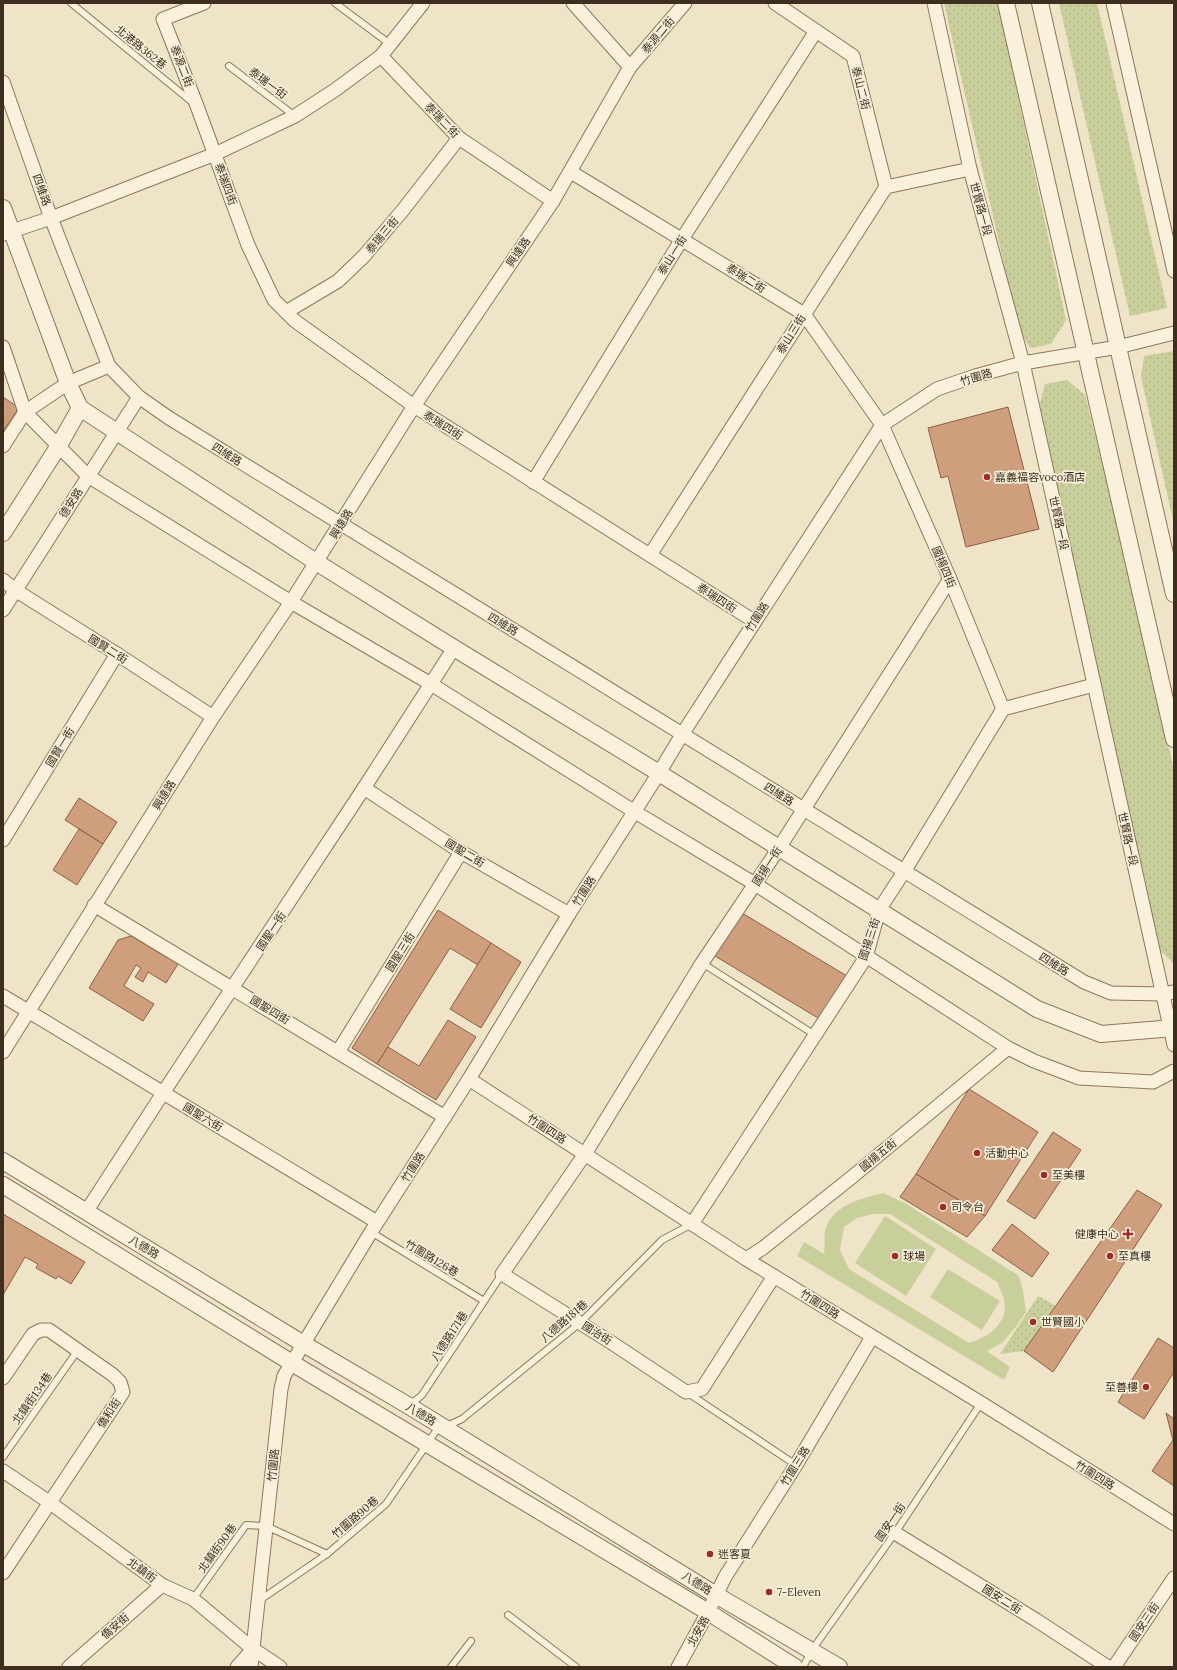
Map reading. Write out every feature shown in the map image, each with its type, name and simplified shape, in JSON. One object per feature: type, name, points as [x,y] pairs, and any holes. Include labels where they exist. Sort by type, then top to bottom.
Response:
[{"type":"street","name":"泰源二街","points":[[204,3],[163,19],[198,106],[215,154]]},
{"type":"street","points":[[7,233],[51,218],[215,154],[295,116],[335,90],[381,56],[423,3]]},
{"type":"street","points":[[573,3],[630,67]]},
{"type":"street","name":"泰源二街","points":[[630,67],[685,3]]},
{"type":"street","name":"泰山二街","points":[[775,3],[853,56],[886,187]]},
{"type":"street","name":"世賢路一段","points":[[934,3],[970,169],[1024,363],[1094,685],[1168,993],[1174,1045]]},
{"type":"street","points":[[1006,3],[1174,739]]},
{"type":"street","points":[[1040,3],[1174,594]]},
{"type":"street","points":[[1114,3],[1174,270]]},
{"type":"street","name":"泰山一街","points":[[533,482],[682,239],[816,31]]},
{"type":"street","name":"泰瑞二街","points":[[381,56],[458,138],[553,201]]},
{"type":"street","name":"興達路","points":[[3,1052],[213,717],[292,602],[414,406],[553,201],[630,67]]},
{"type":"street","name":"四維路","points":[[3,82],[51,218],[109,366],[139,397],[169,418],[341,525],[683,733],[803,809],[905,870],[1084,982],[1111,993],[1168,993]]},
{"type":"street","name":"泰瑞三街","points":[[286,312],[338,280],[364,256],[404,210],[458,138]]},
{"type":"street","name":"泰瑞四街","points":[[215,154],[248,246],[274,300],[294,321],[414,406],[754,621]]},
{"type":"street","points":[[886,187],[970,169]]},
{"type":"street","name":"泰瑞二街","points":[[571,172],[804,314],[882,426]]},
{"type":"street","name":"泰山三街","points":[[650,555],[886,187]]},
{"type":"street","points":[[3,208],[7,233],[68,383],[80,408],[316,562],[659,773],[1037,1009],[1100,1034],[1172,1028]]},
{"type":"street","name":"竹圍路","points":[[251,1667],[281,1389],[284,1376],[374,1227],[469,1079],[569,914],[635,812],[754,621],[882,426],[937,389],[975,376],[1024,363],[1118,347],[1174,333]]},
{"type":"street","points":[[3,347],[24,412],[88,476],[292,602],[431,684],[635,812],[754,884],[1008,1048],[1034,1061],[1079,1078],[1152,1082],[1174,1071]]},
{"type":"street","points":[[3,446],[24,412],[68,383],[109,366]]},
{"type":"street","name":"德安路","points":[[3,610],[139,397]]},
{"type":"street","points":[[3,533],[58,447],[80,408]]},
{"type":"street","name":"國揚四街","points":[[882,426],[950,579],[1003,709]]},
{"type":"street","name":"國揚一街","points":[[585,1154],[702,963],[779,848],[950,579]]},
{"type":"street","name":"國賢二街","points":[[3,580],[15,590],[213,717]]},
{"type":"street","name":"國聖一街","points":[[86,1212],[454,648]]},
{"type":"street","name":"國賢一街","points":[[3,840],[116,654]]},
{"type":"street","points":[[1003,709],[1094,685]]},
{"type":"street","name":"國揚三街","points":[[692,1224],[866,957],[878,910],[905,870],[1003,709]]},
{"type":"street","name":"國聖二街","points":[[364,788],[461,852],[569,914]]},
{"type":"street","name":"國聖三街","points":[[338,1052],[461,852]]},
{"type":"street","name":"國聖四街","points":[[94,905],[445,1117]]},
{"type":"street","name":"國聖六街","points":[[3,996],[163,1093],[374,1227]]},
{"type":"street","name":"國揚五街","points":[[746,1259],[763,1248],[1008,1048]]},
{"type":"street","name":"竹圍四路","points":[[469,1079],[746,1259],[981,1403],[1174,1524]]},
{"type":"street","points":[[502,1274],[585,1154]]},
{"type":"street","name":"八德路","points":[[3,1161],[302,1344],[409,1406],[716,1595],[839,1667]]},
{"type":"street","name":"八德路","points":[[3,1185],[292,1363],[708,1612],[795,1667]]},
{"type":"street","name":"國治街","points":[[502,1274],[686,1392]]},
{"type":"street","points":[[686,1392],[702,1389],[774,1276]]},
{"type":"street","name":"僑和街","points":[[3,1378],[33,1334],[41,1330],[50,1330],[113,1375],[120,1382],[122,1392],[3,1573]]},
{"type":"street","name":"竹圍三路","points":[[716,1595],[725,1577],[796,1465],[872,1337]]},
{"type":"street","name":"北鎮街","points":[[3,1471],[50,1502],[162,1585],[193,1599],[253,1649],[280,1667]]},
{"type":"street","name":"國安二街","points":[[894,1533],[1036,1620],[1108,1667]]},
{"type":"street","name":"國安三街","points":[[1114,1667],[1174,1578]]},
{"type":"street","name":"僑安街","points":[[69,1667],[162,1585]]},
{"type":"street","name":"北安路","points":[[678,1667],[716,1595]]},
{"type":"street","points":[[237,1667],[253,1649]]},
{"type":"lane","name":"北港路362巷","points":[[72,3],[198,106]]},
{"type":"lane","points":[[335,3],[390,44]]},
{"type":"lane","name":"泰瑞一街","points":[[229,66],[295,116]]},
{"type":"lane","points":[[702,963],[815,1035]]},
{"type":"lane","name":"八德路181巷","points":[[445,1428],[462,1418],[580,1323],[662,1240],[692,1224]]},
{"type":"lane","name":"竹圍路126巷","points":[[374,1227],[484,1301]]},
{"type":"lane","name":"八德路171巷","points":[[409,1406],[422,1395],[502,1274]]},
{"type":"lane","name":"北鎮街134巷","points":[[3,1457],[78,1350]]},
{"type":"lane","points":[[686,1392],[796,1465]]},
{"type":"lane","name":"國安一街","points":[[803,1667],[812,1650],[894,1533],[981,1403]]},
{"type":"lane","name":"竹圍路90巷","points":[[258,1601],[327,1554],[386,1504],[436,1431],[445,1428]]},
{"type":"lane","name":"北鎮街90巷","points":[[193,1599],[246,1525],[266,1526]]},
{"type":"lane","points":[[266,1526],[327,1554]]},
{"type":"lane","points":[[508,1615],[576,1667]]},
{"type":"lane","points":[[451,1667],[471,1641]]},
{"type":"green space","points":[[944,3],[998,3],[1066,320],[1051,344],[1030,348],[1019,329]]},
{"type":"green space","points":[[1059,3],[1097,3],[1167,308],[1130,316]]},
{"type":"green space","points":[[1174,351],[1174,525],[1141,377],[1144,356]]},
{"type":"green space","points":[[1067,380],[1085,395],[1148,646],[1174,771],[1173,963],[1160,950],[1039,407],[1045,384]]},
{"type":"green space","points":[[883,1193],[905,1203],[1019,1276],[1026,1312],[1002,1343],[987,1351],[1010,1367],[1004,1380],[797,1256],[804,1242],[824,1254],[825,1231],[834,1215],[848,1204]],"holes":[[[873,1214],[890,1214],[997,1282],[1005,1308],[1003,1316],[996,1328],[984,1337],[969,1343],[849,1269],[840,1250],[844,1227],[857,1218]]]},
{"type":"green space","name":"球場","points":[[885,1216],[936,1249],[906,1296],[855,1263]]},
{"type":"green space","name":"球場","points":[[948,1269],[1000,1301],[982,1330],[930,1297]]},
{"type":"green space","points":[[1038,1296],[1056,1306],[1024,1351],[1000,1354]]},
{"type":"building","points":[[3,397],[19,408],[3,431]]},
{"type":"building","name":"嘉義福容voco酒店","points":[[1008,407],[1039,529],[966,547],[948,476],[941,478],[928,428]]},
{"type":"building","points":[[79,798],[117,822],[103,844],[65,820]]},
{"type":"building","points":[[79,829],[103,844],[77,885],[53,870]]},
{"type":"building","points":[[438,910],[491,943],[478,965],[450,948],[377,1064],[352,1048]]},
{"type":"building","points":[[742,913],[852,979],[823,1021],[715,956]]},
{"type":"building","points":[[131,936],[178,964],[166,983],[148,972],[143,982],[135,977],[141,968],[136,965],[124,986],[154,1004],[143,1021],[89,988],[118,940]]},
{"type":"building","points":[[491,943],[521,962],[481,1028],[450,1009]]},
{"type":"building","points":[[448,1020],[476,1037],[436,1100],[377,1064],[388,1047],[419,1066]]},
{"type":"building","name":"活動中心","points":[[969,1089],[1038,1132],[985,1216],[916,1174]]},
{"type":"building","name":"至美樓","points":[[1053,1132],[1081,1150],[1035,1219],[1007,1201]]},
{"type":"building","name":"司令台","points":[[916,1174],[985,1216],[967,1237],[900,1197]]},
{"type":"building","name":"至真樓","points":[[1137,1190],[1162,1205],[1053,1372],[1024,1351]]},
{"type":"building","points":[[3,1214],[85,1262],[71,1284],[58,1276],[56,1279],[36,1268],[38,1264],[25,1257],[3,1295]]},
{"type":"building","points":[[1012,1224],[1049,1253],[1032,1277],[992,1250]]},
{"type":"building","name":"至善樓","points":[[1158,1338],[1174,1348],[1174,1372],[1144,1419],[1118,1402]]},
{"type":"building","points":[[1166,1413],[1174,1419],[1174,1486],[1152,1471],[1173,1440]]},
{"type":"place","name":"嘉義福容voco酒店","points":[[987,477]]},
{"type":"place","name":"活動中心","points":[[977,1153]]},
{"type":"place","name":"至美樓","points":[[1044,1175]]},
{"type":"place","name":"司令台","points":[[943,1207]]},
{"type":"place","name":"健康中心","points":[[1128,1234]]},
{"type":"place","name":"球場","points":[[895,1256]]},
{"type":"place","name":"至真樓","points":[[1110,1256]]},
{"type":"place","name":"世賢國小","points":[[1033,1322]]},
{"type":"place","name":"至善樓","points":[[1146,1387]]},
{"type":"place","name":"迷客夏","points":[[710,1554]]},
{"type":"place","name":"7-Eleven","points":[[769,1592]]}]
